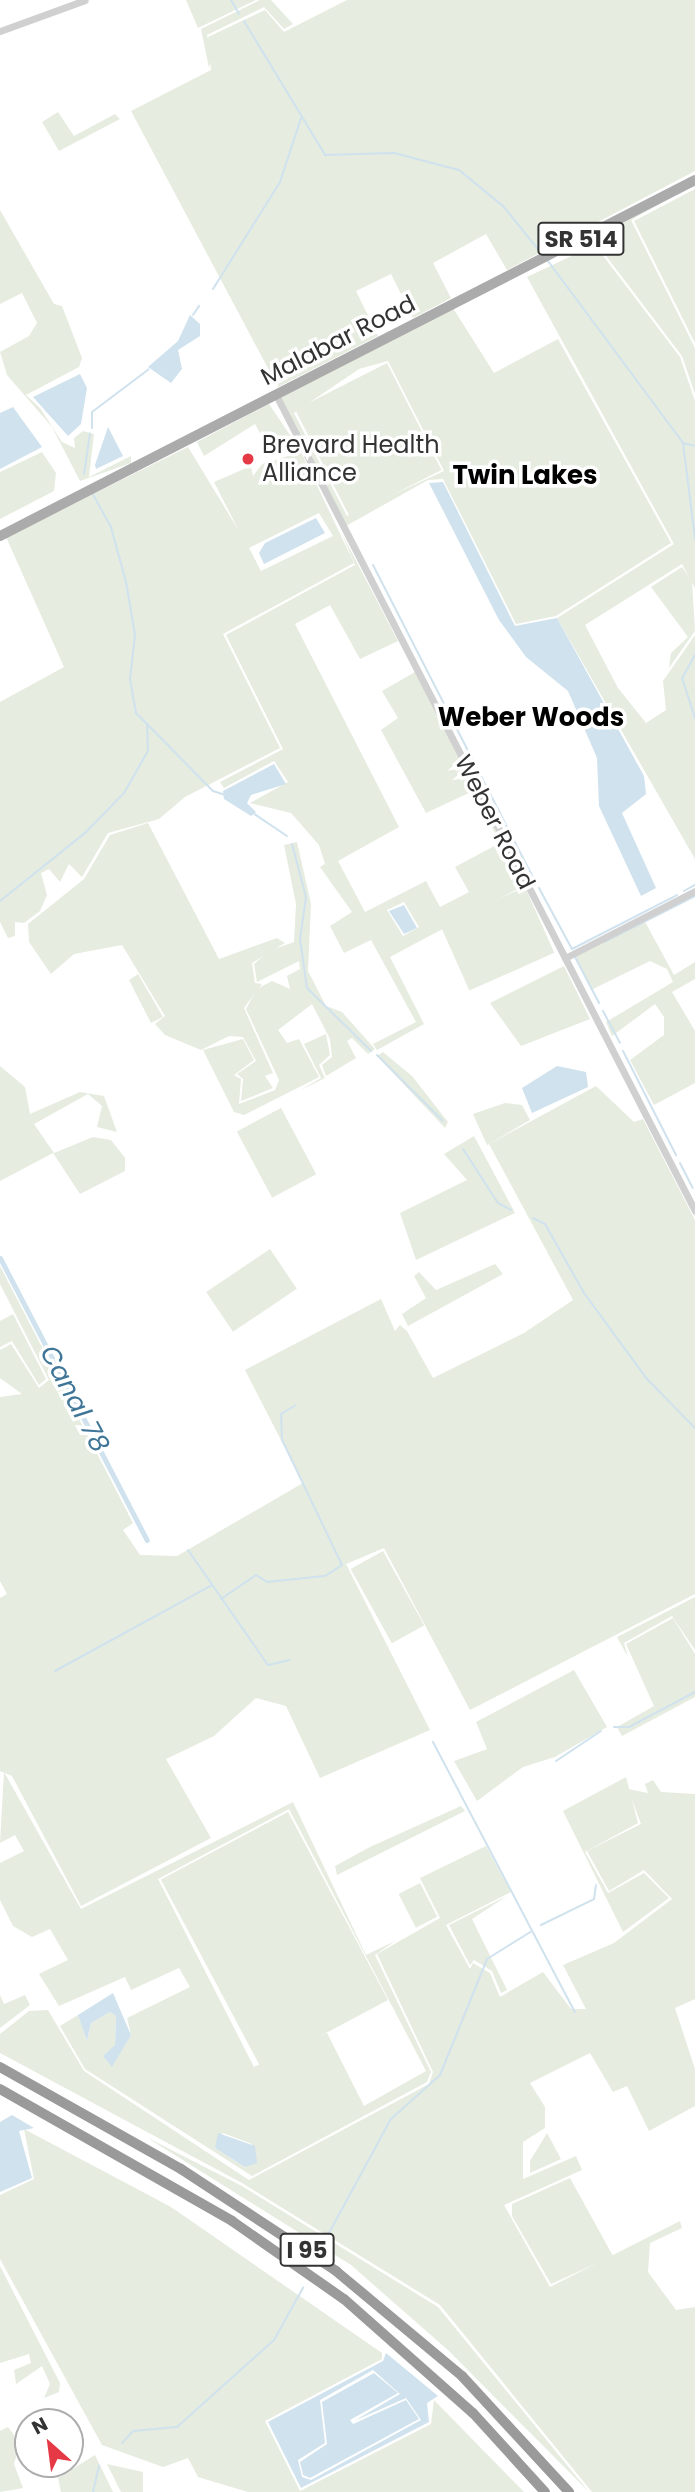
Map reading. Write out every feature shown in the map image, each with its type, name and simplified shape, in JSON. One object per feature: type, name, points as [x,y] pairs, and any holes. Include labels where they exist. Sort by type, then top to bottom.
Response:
[{"type":"highway","name":"I 95","points":[[0,2067],[181,2169],[336,2271],[462,2376],[569,2492]]},
{"type":"highway","name":"I 95","points":[[0,2089],[232,2221],[344,2300],[473,2413],[545,2492]]},
{"type":"main road","name":"Malabar Road","points":[[0,536],[695,180]]},
{"type":"street","points":[[0,31],[85,0]]},
{"type":"street","name":"Weber Road","points":[[276,395],[695,1211]]},
{"type":"street","points":[[565,958],[695,891]]},
{"type":"shaded area","points":[[186,0],[256,0],[198,28]]},
{"type":"shaded area","points":[[260,0],[271,0],[293,24],[284,29],[264,7],[207,35],[212,55],[209,68],[201,29]]},
{"type":"shaded area","points":[[347,0],[695,0],[695,171],[507,270],[486,234],[433,263],[451,298],[413,318],[391,274],[356,291],[378,336],[278,387],[131,111],[211,70],[208,37],[265,10],[284,32]]},
{"type":"shaded area","points":[[58,112],[74,136],[115,114],[120,119],[59,151],[42,122]]},
{"type":"shaded area","points":[[695,184],[631,220],[695,348],[695,394],[682,356],[597,244],[580,243]]},
{"type":"shaded area","points":[[695,189],[695,343],[634,221]]},
{"type":"shaded area","points":[[0,210],[54,304],[62,306],[82,358],[79,367],[26,395],[40,408],[62,442],[75,448],[74,438],[83,431],[94,434],[89,477],[131,456],[131,463],[80,481],[52,427],[7,375],[0,352],[29,336],[37,323],[22,293],[0,304]]},
{"type":"shaded area","points":[[595,245],[680,357],[695,401],[695,588],[682,564],[585,625],[618,688],[646,723],[666,710],[663,681],[695,635],[695,859],[557,618],[674,544],[527,277]]},
{"type":"shaded area","points":[[453,308],[494,373],[558,339],[671,543],[556,616],[516,624],[443,479],[428,480],[346,526],[280,397]],"holes":[[[388,361],[444,471],[347,516],[294,413],[359,369]]]},
{"type":"shaded area","points":[[387,363],[441,470],[350,517],[295,410]]},
{"type":"shaded area","points":[[269,404],[294,441],[284,450],[271,454],[255,424],[204,456],[197,442]]},
{"type":"shaded area","points":[[188,447],[239,531],[214,482],[251,466],[253,476],[262,464],[301,452],[354,563],[223,634],[280,748],[185,797],[159,819],[108,833],[82,877],[69,864],[60,882],[49,869],[41,873],[47,895],[40,911],[24,923],[15,922],[15,936],[8,938],[0,922],[0,702],[64,667],[6,537]],"holes":[[[319,513],[333,536],[261,571],[249,548]]]},
{"type":"shaded area","points":[[42,452],[56,473],[54,491],[0,519],[0,472]]},
{"type":"shaded area","points":[[342,534],[398,641],[360,659],[330,605],[295,624],[399,827],[338,861],[365,912],[426,881],[440,907],[469,892],[455,867],[500,843],[473,791],[426,813],[381,730],[398,718],[382,691],[415,672],[525,885],[390,957],[424,1024],[377,1050],[373,1044],[416,1022],[371,940],[344,953],[330,926],[352,912],[320,867],[325,864],[319,845],[291,813],[250,803],[288,782],[274,761],[224,788],[220,782],[283,749],[226,635],[355,565]],"holes":[[[404,902],[419,927],[403,936],[387,910]]]},
{"type":"shaded area","points":[[682,567],[692,581],[695,631],[669,668],[671,653],[688,637],[651,587]]},
{"type":"shaded area","points":[[148,823],[219,959],[277,938],[285,943],[252,963],[255,983],[262,984],[244,1008],[273,1073],[265,1076],[273,1088],[241,1101],[243,1079],[237,1074],[256,1061],[243,1037],[229,1036],[201,1050],[165,1035],[155,1024],[165,1016],[122,945],[74,954],[51,974],[29,942],[28,924],[84,879],[110,835]]},
{"type":"shaded area","points":[[297,842],[311,904],[308,971],[326,1006],[342,1012],[375,1049],[368,1054],[352,1038],[347,1041],[356,1058],[326,1076],[322,1065],[332,1057],[330,1039],[312,1004],[278,1030],[287,1043],[299,1039],[319,1077],[244,1115],[234,1112],[203,1050],[243,1039],[254,1060],[234,1075],[241,1079],[239,1104],[275,1090],[279,1080],[246,1009],[257,989],[272,981],[290,989],[287,976],[300,969],[299,961],[257,982],[254,964],[269,951],[294,942],[296,904],[284,845]]},
{"type":"shaded area","points":[[525,887],[554,953],[469,991],[440,925]]},
{"type":"shaded area","points":[[644,920],[674,975],[695,962],[695,979],[672,992],[695,1031],[695,1083],[654,1105],[630,1060],[664,1035],[664,1017],[655,1004],[612,1036],[606,1022],[673,982],[667,969],[650,961],[591,990],[575,957]]},
{"type":"shaded area","points":[[564,966],[590,1019],[521,1046],[490,1003]]},
{"type":"shaded area","points":[[138,974],[163,1017],[151,1023],[129,980]]},
{"type":"shaded area","points":[[326,1034],[330,1055],[319,1065],[325,1078],[301,1090],[321,1078],[304,1044]]},
{"type":"shaded area","points":[[383,1052],[412,1076],[448,1122],[445,1128],[377,1056]]},
{"type":"shaded area","points":[[0,1066],[25,1087],[30,1114],[80,1092],[104,1096],[117,1132],[97,1127],[102,1106],[88,1094],[34,1124],[54,1153],[93,1137],[111,1140],[125,1158],[125,1171],[80,1194],[53,1153],[0,1181]]},
{"type":"shaded area","points":[[596,1086],[634,1122],[643,1119],[695,1220],[695,1594],[470,1710],[384,1548],[346,1564],[430,1730],[320,1778],[286,1706],[256,1698],[214,1736],[166,1759],[211,1838],[81,1906],[12,1776],[0,1771],[0,1598],[7,1594],[0,1581],[0,1397],[22,1394],[0,1378],[0,1350],[11,1344],[39,1388],[49,1380],[0,1284],[0,1266],[133,1523],[123,1530],[140,1555],[177,1556],[303,1483],[245,1370],[381,1299],[395,1331],[400,1325],[407,1331],[433,1378],[524,1333],[573,1300],[489,1144]]},
{"type":"shaded area","points":[[505,1103],[522,1105],[530,1120],[487,1145],[473,1114]]},
{"type":"shaded area","points":[[281,1108],[316,1174],[272,1198],[237,1131]]},
{"type":"shaded area","points":[[474,1136],[515,1213],[416,1260],[400,1213],[467,1180],[444,1154]]},
{"type":"shaded area","points":[[270,1249],[297,1289],[233,1332],[206,1292]]},
{"type":"shaded area","points":[[495,1264],[503,1274],[408,1326],[402,1314],[426,1298],[414,1276],[419,1272],[436,1290]]},
{"type":"shaded area","points":[[13,1314],[46,1379],[39,1385],[12,1341],[0,1347],[0,1321]]},
{"type":"shaded area","points":[[383,1551],[424,1625],[392,1643],[351,1569]]},
{"type":"shaded area","points":[[695,1597],[695,1650],[672,1616],[624,1643],[628,1657],[617,1637]]},
{"type":"shaded area","points":[[673,1618],[695,1654],[695,1697],[622,1736],[617,1727],[654,1706],[626,1644]]},
{"type":"shaded area","points":[[574,1670],[607,1727],[555,1757],[523,1767],[477,1801],[454,1761],[487,1749],[476,1722]]},
{"type":"shaded area","points":[[4,1772],[81,1909],[293,1802],[366,1955],[395,1941],[375,1955],[431,2072],[427,2082],[252,2176],[85,2069],[60,2026],[78,2015],[87,2041],[91,2023],[110,2012],[116,2016],[115,2046],[103,2056],[131,2035],[127,2018],[190,1987],[179,1968],[131,1990],[125,1977],[59,2006],[39,1974],[68,1960],[50,1929],[32,1937],[13,1926],[0,1900],[0,1863],[24,1851],[15,1835],[0,1843]],"holes":[[[289,1809],[426,2071],[364,2106],[327,2033],[254,2067],[158,1879]],[[223,2133],[252,2144],[245,2167],[215,2148]]]},
{"type":"shaded area","points":[[626,1777],[638,1823],[585,1852],[608,1893],[644,1873],[669,1898],[623,1932],[563,1811]]},
{"type":"shaded area","points":[[653,1780],[661,1792],[695,1794],[695,1999],[675,2008],[695,2069],[695,2106],[649,2131],[627,2086],[613,2092],[590,2053],[530,2083],[545,2107],[545,2128],[523,2142],[523,2179],[576,2156],[582,2170],[504,2205],[550,2287],[680,2221],[682,2228],[650,2243],[648,2272],[676,2310],[695,2307],[695,2492],[592,2492],[440,2305],[242,2183],[0,2053],[0,2034],[29,2011],[48,2010],[84,2071],[249,2180],[429,2084],[433,2072],[377,1954],[440,1918],[420,1878],[486,1846],[511,1892],[446,1925],[470,1969],[473,1963],[490,1973],[500,1997],[543,1972],[571,2009],[586,2009],[563,1965],[614,1943],[672,1899],[644,1870],[609,1891],[587,1851],[641,1824],[628,1789],[648,1793],[645,1784]]},
{"type":"shaded area","points":[[461,1806],[465,1811],[337,1875],[335,1866],[370,1847]]},
{"type":"shaded area","points":[[288,1812],[388,2000],[261,2068],[161,1880]]},
{"type":"shaded area","points":[[420,1883],[437,1917],[416,1928],[399,1894]]},
{"type":"shaded area","points":[[507,1896],[472,1919],[507,1990],[501,1993],[492,1971],[474,1960],[470,1965],[449,1925]]},
{"type":"shaded area","points":[[0,1995],[4,2004],[25,1995],[30,2005],[0,2028]]},
{"type":"shaded area","points":[[24,2129],[171,2207],[382,2353],[382,2359],[265,2421],[300,2491],[431,2424],[434,2400],[524,2492],[248,2492],[198,2477],[188,2458],[163,2467],[102,2445],[0,2259],[0,2195],[34,2179]]},
{"type":"shaded area","points":[[547,2133],[561,2159],[530,2173],[530,2161]]},
{"type":"shaded area","points":[[146,2137],[242,2186],[438,2307],[589,2492],[449,2351],[351,2265]]},
{"type":"shaded area","points":[[570,2178],[613,2256],[551,2284],[512,2216],[512,2204]]},
{"type":"shaded area","points":[[0,2266],[60,2383],[59,2392],[44,2398],[50,2384],[42,2366],[16,2384],[14,2370],[31,2363],[29,2354],[0,2363]]},
{"type":"shaded area","points":[[8,2427],[14,2435],[14,2478],[19,2478],[23,2488],[0,2492],[0,2431]]},
{"type":"shaded area","points":[[95,2455],[113,2492],[61,2492],[58,2478],[84,2478],[84,2462]]},
{"type":"shaded area","points":[[107,2464],[143,2472],[143,2492],[121,2492]]},
{"type":"water","points":[[190,315],[200,324],[200,336],[178,350],[182,369],[171,383],[148,367],[178,341]]},
{"type":"water","points":[[80,374],[87,388],[81,424],[68,436],[33,397]]},
{"type":"water","points":[[13,407],[42,447],[0,469],[0,413]]},
{"type":"water","points":[[108,427],[123,456],[96,469],[95,465]]},
{"type":"water","points":[[443,482],[515,626],[557,618],[644,776],[646,794],[622,813],[656,888],[641,896],[599,806],[597,758],[568,691],[526,657],[499,620],[429,483]]},
{"type":"water","points":[[316,518],[325,533],[264,564],[259,553],[265,543]]},
{"type":"water","points":[[274,764],[286,784],[251,795],[247,803],[256,812],[251,816],[224,799],[223,791]]},
{"type":"water","points":[[404,905],[417,928],[404,934],[389,911]]},
{"type":"water","points":[[557,1066],[586,1072],[588,1087],[532,1113],[522,1088]]},
{"type":"water","points":[[113,1993],[131,2035],[112,2067],[103,2056],[115,2045],[116,2016],[110,2012],[91,2023],[87,2041],[78,2015]]},
{"type":"water","points":[[12,2115],[34,2128],[19,2131],[32,2178],[0,2192],[0,2122]]},
{"type":"water","points":[[218,2133],[255,2146],[257,2163],[245,2167],[215,2148]]},
{"type":"water","points":[[386,2353],[438,2396],[427,2403],[429,2422],[301,2488],[268,2422],[383,2361]],"holes":[[[373,2370],[400,2394],[354,2421],[406,2398],[421,2420],[311,2480],[302,2477],[298,2460],[325,2443],[320,2400]]]},
{"type":"water","points":[[374,2373],[398,2393],[350,2420],[353,2424],[406,2400],[419,2419],[310,2478],[303,2475],[300,2462],[327,2444],[322,2402]]},
{"type":"waterway","points":[[231,0],[239,14]]},
{"type":"waterway","points":[[244,21],[325,155],[394,153],[459,170],[503,206],[541,253]]},
{"type":"waterway","points":[[213,289],[280,182],[301,118]]},
{"type":"waterway","points":[[548,261],[683,443],[695,538]]},
{"type":"waterway","points":[[193,315],[199,306]]},
{"type":"waterway","points":[[92,428],[92,412],[149,369]]},
{"type":"waterway","points":[[84,474],[90,433]]},
{"type":"waterway","points":[[683,443],[695,446]]},
{"type":"waterway","points":[[0,901],[85,833],[124,793],[148,751],[147,724],[136,713],[130,679],[135,635],[126,582],[111,527],[93,494]]},
{"type":"waterway","points":[[373,565],[535,881]]},
{"type":"waterway","points":[[695,655],[682,678],[695,718]]},
{"type":"waterway","points":[[147,724],[213,791],[225,795]]},
{"type":"waterway","points":[[253,813],[287,836]]},
{"type":"waterway","points":[[292,844],[306,897],[300,939],[307,988],[371,1051]]},
{"type":"waterway","points":[[684,891],[695,885]]},
{"type":"waterway","points":[[539,888],[572,949],[677,895]]},
{"type":"waterway","points":[[604,942],[695,896]]},
{"type":"waterway","points":[[575,957],[599,1003]]},
{"type":"waterway","points":[[603,1011],[620,1043]]},
{"type":"waterway","points":[[623,1051],[676,1155]]},
{"type":"waterway","points":[[377,1055],[443,1121]]},
{"type":"waterway","points":[[463,1149],[498,1203],[511,1210]]},
{"type":"waterway","points":[[680,1163],[693,1188]]},
{"type":"waterway","points":[[533,1218],[545,1224],[584,1293],[647,1379],[695,1428]]},
{"type":"waterway","name":"Canal 78","points":[[0,1258],[147,1540]]},
{"type":"waterway","points":[[221,1599],[256,1575],[267,1582],[325,1576],[342,1565],[282,1440],[281,1414],[296,1405]]},
{"type":"waterway","points":[[188,1550],[268,1665],[289,1660]]},
{"type":"waterway","points":[[55,1671],[212,1585]]},
{"type":"waterway","points":[[614,1727],[629,1727],[695,1692]]},
{"type":"waterway","points":[[556,1761],[601,1731]]},
{"type":"waterway","points":[[433,1742],[575,2012]]},
{"type":"waterway","points":[[541,1925],[594,1899],[596,1885]]},
{"type":"waterway","points":[[323,2244],[391,2119],[440,2075],[487,1959],[532,1931]]},
{"type":"waterway","points":[[122,2443],[133,2431],[177,2427],[274,2340],[303,2288]]},
{"type":"waterway","points":[[93,2492],[99,2466]]},
{"type":"place","name":"Brevard Health Alliance","points":[[248,459]]},
{"type":"district","name":"Twin Lakes","points":[[525,476]]},
{"type":"district","name":"Weber Woods","points":[[531,718]]}]
